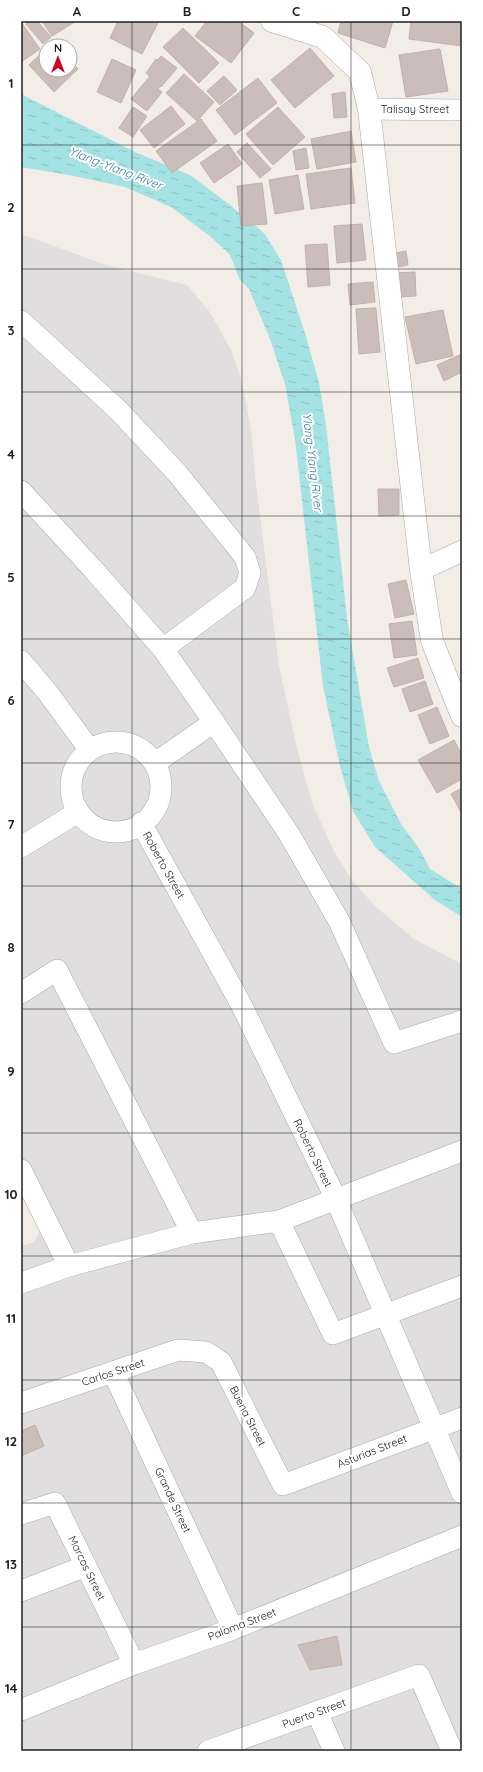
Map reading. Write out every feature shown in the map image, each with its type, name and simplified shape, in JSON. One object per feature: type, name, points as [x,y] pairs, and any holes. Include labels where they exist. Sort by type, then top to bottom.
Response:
[{"type":"street","points":[[272,21],[323,37],[360,72],[369,109],[421,570],[432,641],[462,716]]},
{"type":"street","name":"Talisay Street","points":[[369,109],[462,110]]},
{"type":"street","points":[[21,321],[118,410],[177,473],[245,557],[250,573],[245,588],[163,649]]},
{"type":"street","points":[[21,491],[92,568],[163,649],[290,834],[339,922],[394,1043],[462,1021]]},
{"type":"street","points":[[421,570],[462,551]]},
{"type":"street","points":[[21,661],[48,693],[90,750]]},
{"type":"street","points":[[155,763],[214,722]]},
{"type":"street","points":[[109,742],[125,742],[140,748],[148,754],[155,763],[159,772],[162,791],[155,810],[150,818],[133,829],[123,832],[103,830],[93,826],[78,812],[74,803],[70,783],[76,765],[82,756],[90,750],[109,742]]},
{"type":"street","points":[[21,847],[78,812]]},
{"type":"street","name":"Roberto Street","points":[[141,823],[242,1006],[336,1199],[462,1493]]},
{"type":"street","points":[[21,993],[58,970],[192,1233]]},
{"type":"street","points":[[21,1283],[69,1266],[192,1233],[279,1221],[462,1151]]},
{"type":"street","points":[[21,1170],[69,1266]]},
{"type":"street","points":[[279,1221],[333,1334],[462,1286]]},
{"type":"street","name":"Carlos Street","points":[[21,1403],[178,1350],[206,1352]]},
{"type":"street","name":"Buena Street","points":[[206,1352],[221,1362],[283,1485]]},
{"type":"street","name":"Grande Street","points":[[113,1372],[233,1629]]},
{"type":"street","name":"Asturias Street","points":[[283,1485],[462,1418]]},
{"type":"street","name":"Marcos Street","points":[[21,1514],[55,1503],[134,1664]]},
{"type":"street","name":"Paloma Street","points":[[21,1710],[134,1664],[233,1629],[462,1536]]},
{"type":"street","points":[[21,1591],[86,1566]]},
{"type":"street","name":"Puerto Street","points":[[208,1751],[419,1675],[452,1751]]},
{"type":"street","points":[[317,1712],[334,1751]]},
{"type":"shaded area","points":[[21,234],[106,265],[187,285],[209,311],[231,350],[241,377],[251,429],[256,484],[279,666],[296,744],[312,803],[334,851],[351,879],[376,907],[414,939],[462,964],[462,1751],[21,1751],[21,1246],[34,1242],[40,1231],[21,1192]]},
{"type":"water","name":"Ylang-Ylang River","points":[[21,94],[135,152],[190,175],[264,233],[281,260],[305,333],[319,383],[326,425],[347,618],[369,747],[379,781],[401,824],[420,850],[430,869],[462,889],[462,917],[435,900],[375,847],[353,811],[340,766],[323,686],[295,439],[285,384],[270,339],[249,289],[240,280],[230,255],[211,237],[171,207],[125,187],[69,175],[21,167]]},
{"type":"building","points":[[29,21],[37,21],[51,37],[38,38],[26,24]]},
{"type":"building","points":[[42,21],[76,21],[52,36]]},
{"type":"building","points":[[118,21],[159,21],[142,54],[110,38]]},
{"type":"building","points":[[207,21],[224,21],[228,24],[230,21],[238,21],[254,33],[231,63],[195,36]]},
{"type":"building","points":[[341,21],[393,21],[385,48],[338,33]]},
{"type":"building","points":[[411,21],[462,21],[462,46],[409,39]]},
{"type":"building","points":[[21,22],[38,46],[38,50],[21,62]]},
{"type":"building","points":[[183,28],[219,63],[199,83],[163,47]]},
{"type":"building","points":[[310,48],[334,76],[295,108],[271,80]]},
{"type":"building","points":[[440,49],[448,91],[406,97],[399,55]]},
{"type":"building","points":[[161,56],[177,68],[161,87],[160,86],[158,89],[162,92],[147,111],[131,99],[150,76],[146,73],[156,59],[158,60]]},
{"type":"building","points":[[38,57],[38,75],[29,65]]},
{"type":"building","points":[[112,59],[136,70],[121,103],[97,92]]},
{"type":"building","points":[[184,74],[214,102],[197,121],[166,93]]},
{"type":"building","points":[[224,76],[237,90],[220,105],[207,91]]},
{"type":"building","points":[[41,78],[69,78],[54,92]]},
{"type":"building","points":[[258,78],[277,103],[235,135],[216,110]]},
{"type":"building","points":[[345,92],[347,117],[334,118],[332,94]]},
{"type":"building","points":[[171,106],[185,124],[154,148],[140,130]]},
{"type":"building","points":[[133,107],[147,116],[133,137],[119,128]]},
{"type":"building","points":[[278,107],[305,137],[273,165],[246,134]]},
{"type":"building","points":[[201,119],[217,141],[172,173],[156,151]]},
{"type":"building","points":[[351,131],[356,162],[317,169],[311,139]]},
{"type":"building","points":[[247,143],[271,169],[260,178],[237,152]]},
{"type":"building","points":[[228,144],[242,164],[214,183],[200,163]]},
{"type":"building","points":[[306,148],[309,168],[296,170],[293,151]]},
{"type":"building","points":[[351,168],[355,203],[311,209],[306,174]]},
{"type":"building","points":[[298,175],[304,209],[275,214],[269,180]]},
{"type":"building","points":[[262,183],[267,224],[241,226],[237,186]]},
{"type":"building","points":[[362,224],[366,260],[337,263],[334,226]]},
{"type":"building","points":[[327,244],[330,285],[308,287],[305,245]]},
{"type":"building","points":[[406,251],[408,265],[397,267],[395,253]]},
{"type":"building","points":[[415,272],[416,296],[397,297],[395,273]]},
{"type":"building","points":[[373,282],[375,302],[350,305],[348,284]]},
{"type":"building","points":[[376,308],[380,352],[359,354],[356,309]]},
{"type":"building","points":[[443,310],[453,356],[416,364],[405,317]]},
{"type":"building","points":[[462,354],[462,372],[444,381],[437,365]]},
{"type":"building","points":[[378,489],[399,489],[399,515],[379,516]]},
{"type":"building","points":[[406,580],[414,614],[395,618],[388,584]]},
{"type":"building","points":[[412,621],[417,655],[394,658],[389,624]]},
{"type":"building","points":[[418,658],[424,678],[394,687],[387,668]]},
{"type":"building","points":[[425,681],[433,704],[410,712],[402,689]]},
{"type":"building","points":[[437,707],[449,736],[430,744],[418,715]]},
{"type":"building","points":[[454,740],[462,755],[462,779],[437,793],[418,760]]},
{"type":"building","points":[[462,788],[462,814],[451,794]]},
{"type":"building","points":[[35,1425],[44,1446],[21,1456],[21,1431]]},
{"type":"building","points":[[337,1636],[342,1665],[310,1670],[298,1645]]}]
